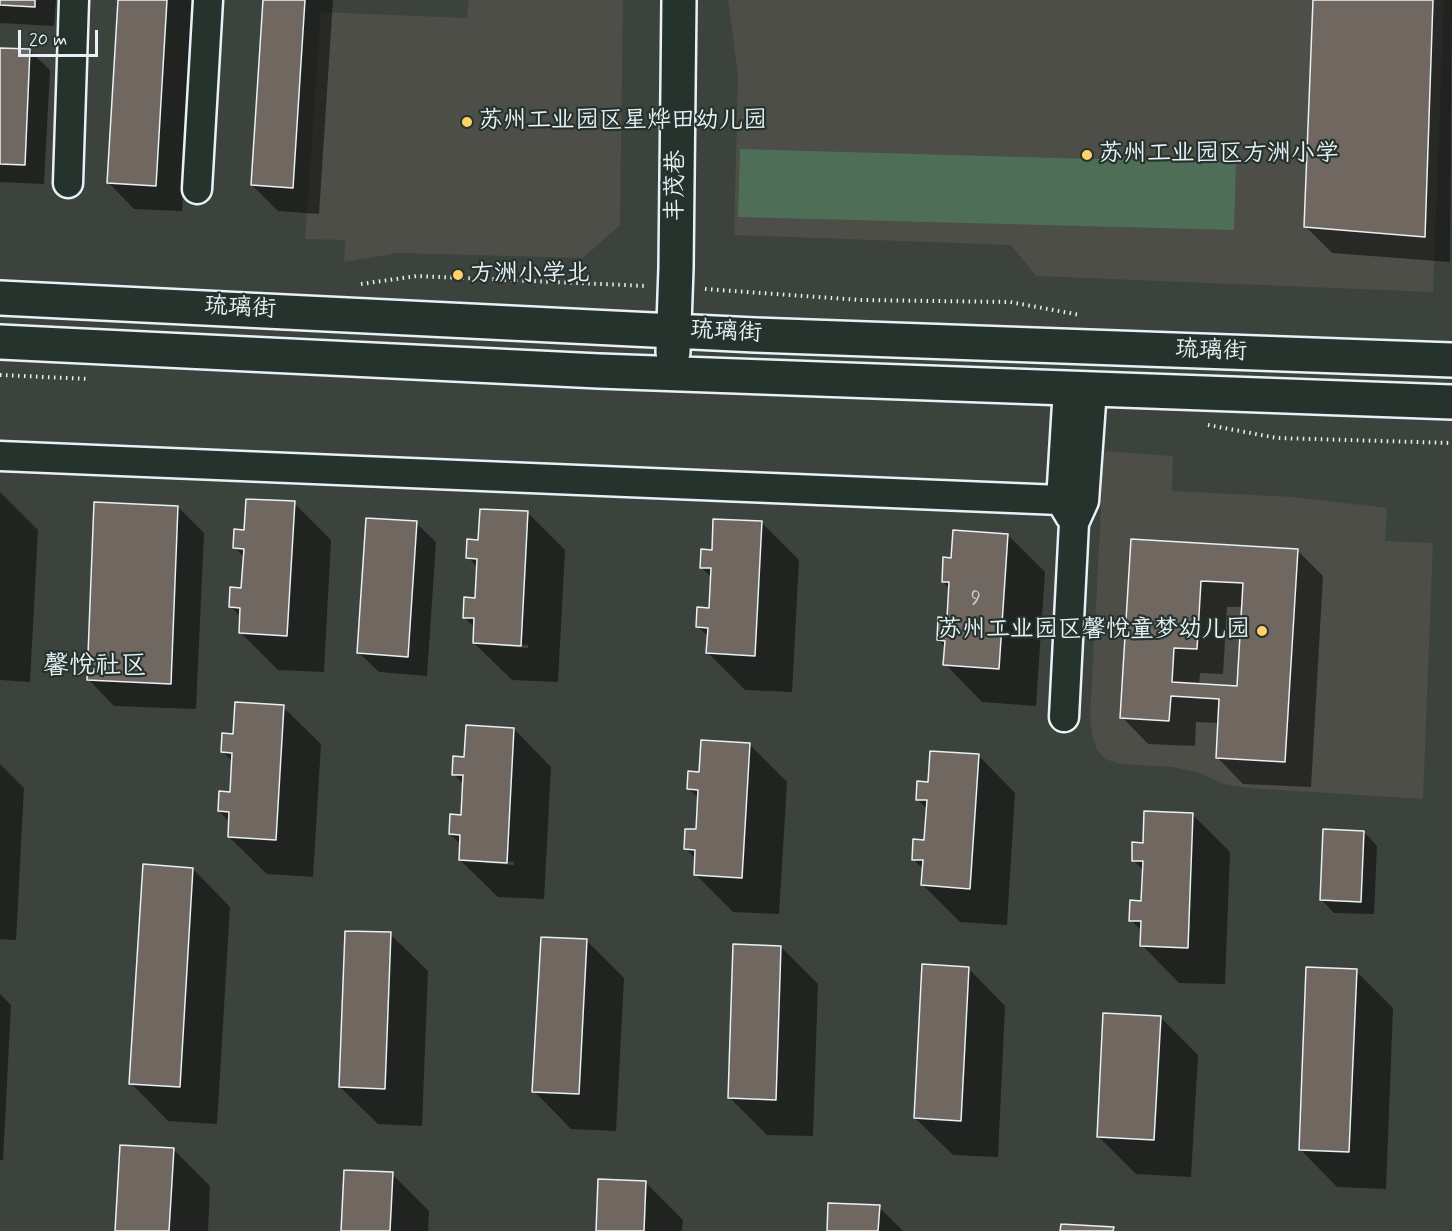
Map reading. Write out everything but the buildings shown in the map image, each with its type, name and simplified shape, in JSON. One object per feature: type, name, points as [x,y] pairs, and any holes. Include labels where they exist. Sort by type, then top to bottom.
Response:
[{"type":"main road","name":"丰茂巷","points":[[672,373],[680,0]]},
{"type":"main road","name":"琉璃街","points":[[0,298],[673,330],[1452,360]]},
{"type":"main road","name":"琉璃街","points":[[0,342],[575,370],[1452,402]]},
{"type":"street","points":[[68,183],[74,0]]},
{"type":"street","points":[[197,189],[208,0]]},
{"type":"street","points":[[1064,717],[1080,388]]},
{"type":"street","points":[[0,456],[1073,508]]},
{"type":"path","points":[[354,285],[417,276],[675,287],[860,300],[1010,302],[1086,316]]},
{"type":"shaded area","name":"苏州工业园区星烨田幼儿园","points":[[469,0],[623,0],[620,225],[583,258],[398,253],[344,262],[345,240],[305,239],[321,12],[467,18]]},
{"type":"shaded area","name":"苏州工业园区方洲小学","points":[[728,0],[1444,0],[1433,292],[1036,276],[1011,245],[734,235],[738,74]]},
{"type":"shaded area","name":"苏州工业园区馨悦童梦幼儿园","points":[[1104,451],[1173,456],[1172,491],[1294,497],[1387,508],[1385,541],[1433,543],[1423,799],[1248,788],[1223,784],[1200,773],[1172,767],[1120,764],[1105,759],[1096,748],[1090,719]]},
{"type":"green space","points":[[740,149],[1236,163],[1234,230],[738,217]]},
{"type":"place","name":"苏州工业园区星烨田幼儿园","points":[[467,122]]},
{"type":"place","name":"苏州工业园区方洲小学","points":[[1087,155]]},
{"type":"place","name":"方洲小学北","points":[[458,275]]},
{"type":"place","name":"苏州工业园区馨悦童梦幼儿园","points":[[1262,631]]},
{"type":"district","name":"馨悦社区","points":[[95,668]]}]
